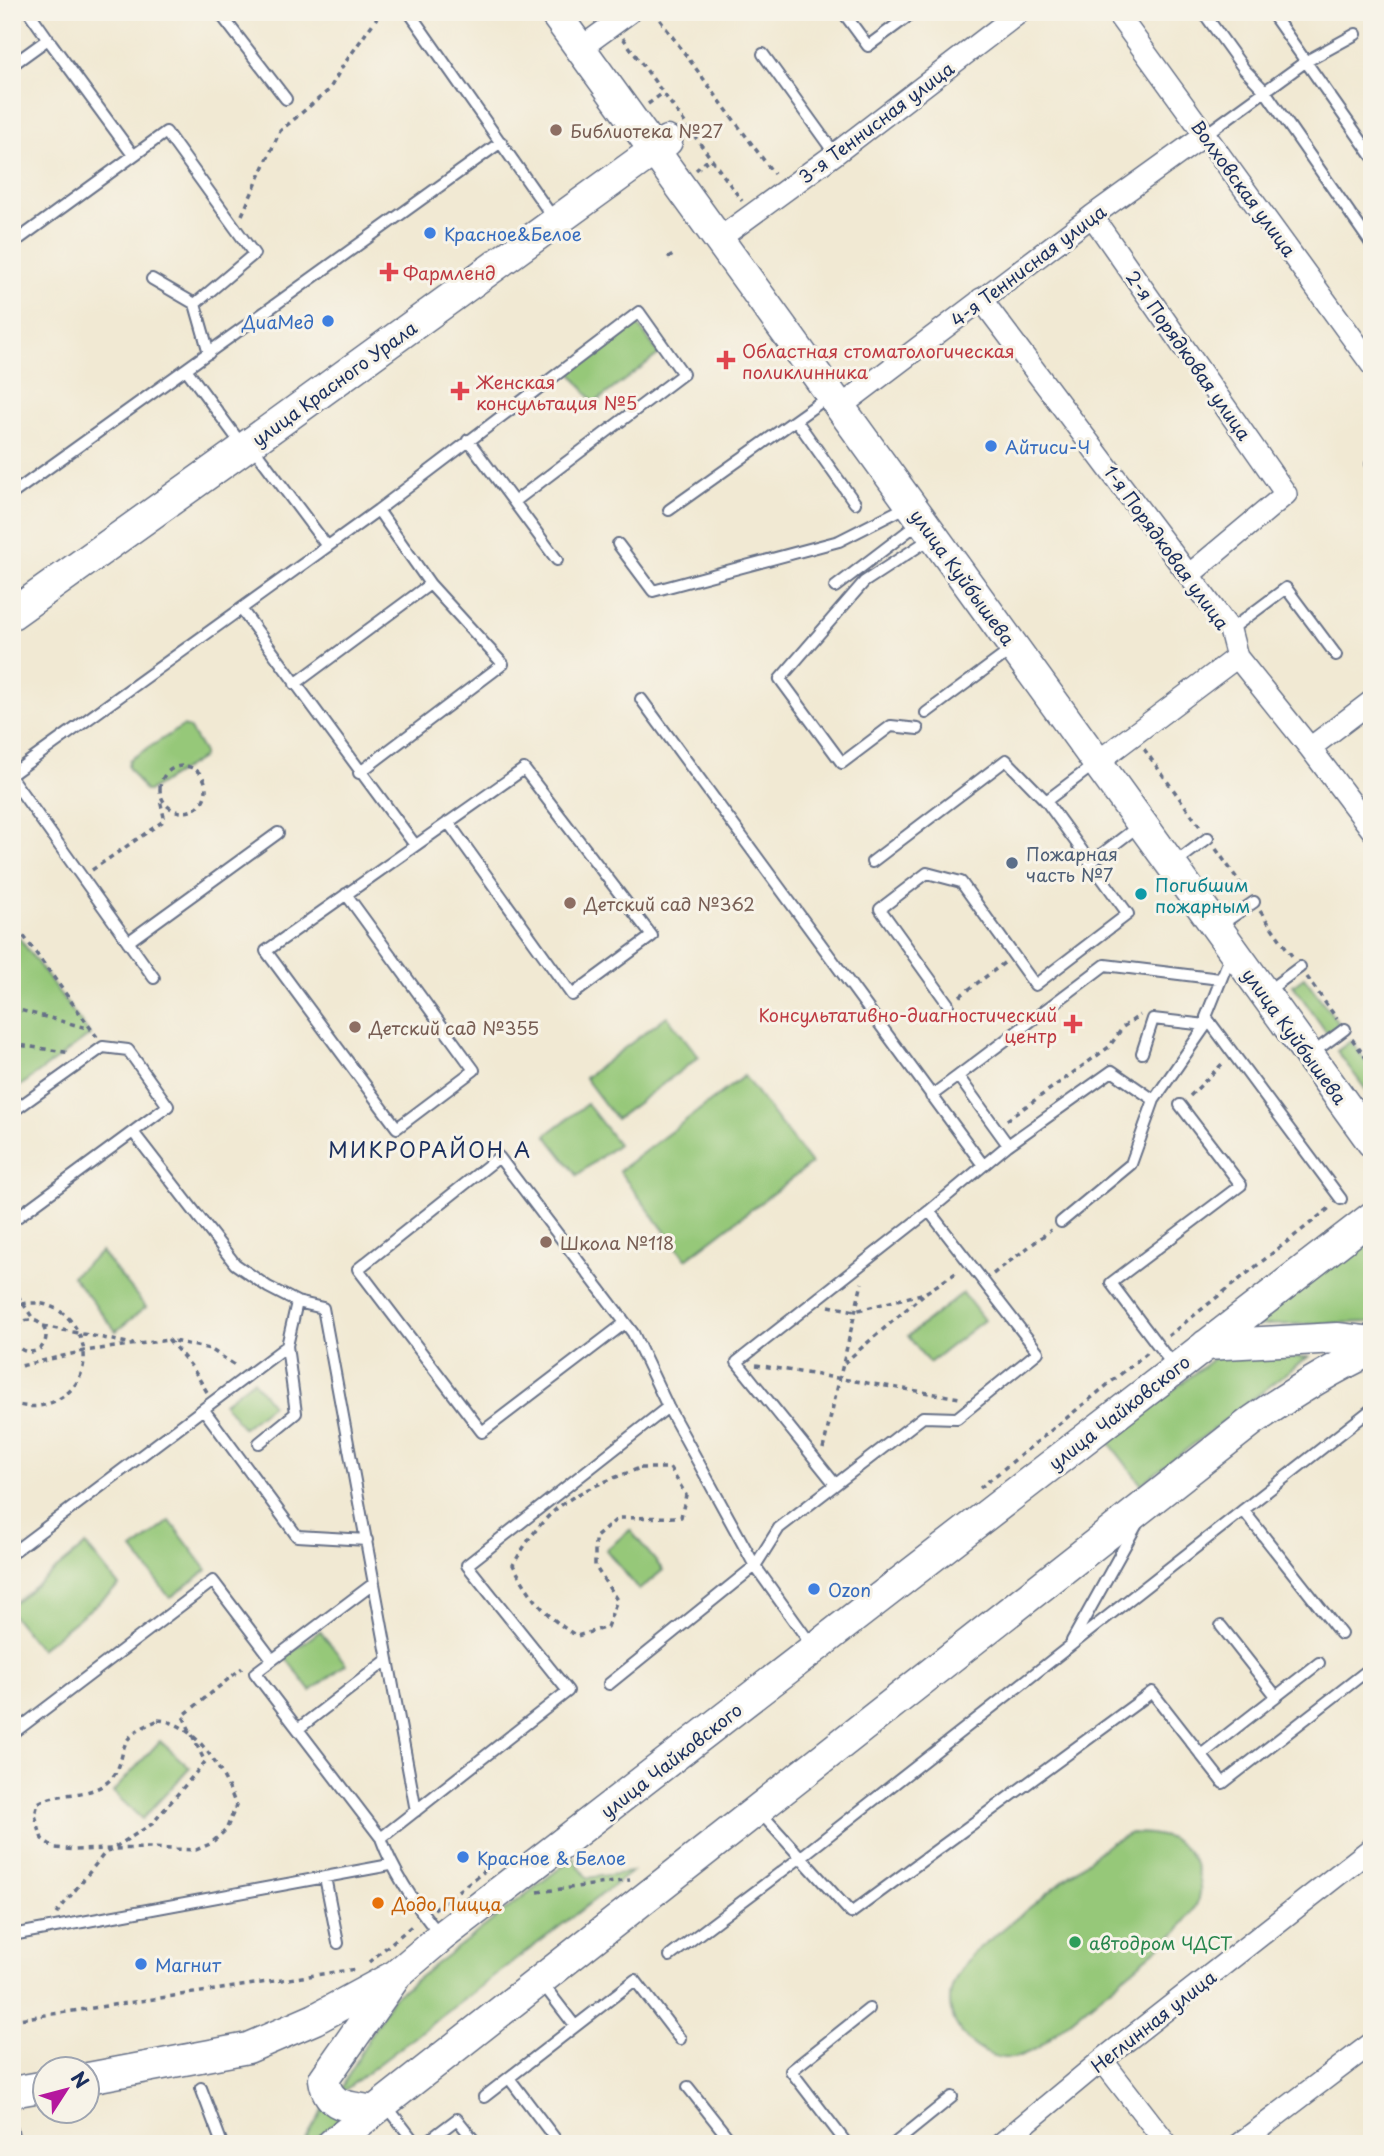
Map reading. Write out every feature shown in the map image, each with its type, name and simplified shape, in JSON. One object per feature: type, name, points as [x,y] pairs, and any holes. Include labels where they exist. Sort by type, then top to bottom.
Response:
[{"type":"main road","name":"улица Куйбышева","points":[[554,12],[661,145],[841,400],[1103,758],[1142,824],[1372,1142]]},
{"type":"main road","name":"улица Куйбышева","points":[[573,12],[612,25],[661,145],[741,223],[841,400],[922,521],[1014,648],[1183,857],[1229,919],[1288,975],[1334,1038],[1372,1113]]},
{"type":"main road","name":"улица Красного Урала","points":[[12,614],[661,145]]},
{"type":"main road","name":"улица Чайковского","points":[[1206,1345],[1372,1217]]},
{"type":"main road","name":"улица Чайковского","points":[[102,2075],[248,2048],[315,2019],[396,1975],[433,1927],[815,1649],[1166,1357],[1206,1345],[1337,1338],[1372,1342]]},
{"type":"main road","points":[[332,2144],[1252,1421],[1298,1388],[1332,1368],[1372,1350]]},
{"type":"main road","points":[[379,2107],[341,2105],[331,2100],[324,2079],[396,1975]]},
{"type":"main road","points":[[12,2092],[32,2088]]},
{"type":"street","name":"3-я Теннисная улица","points":[[741,223],[1020,12]]},
{"type":"street","name":"Волховская улица","points":[[1116,12],[1372,365]]},
{"type":"street","name":"4-я Теннисная улица","points":[[841,400],[1206,134]]},
{"type":"street","name":"2-я Порядковая улица","points":[[1092,216],[1286,494],[1189,575]]},
{"type":"street","name":"1-я Порядковая улица","points":[[981,299],[1230,630],[1237,657],[1372,831]]},
{"type":"street","points":[[1103,758],[1237,657]]},
{"type":"street","points":[[1310,748],[1372,701]]},
{"type":"street","name":"Неглинная улица","points":[[1001,2144],[1102,2060],[1372,1848]]},
{"type":"street","points":[[1239,2144],[1372,2043]]},
{"type":"street","points":[[1102,2060],[1167,2144]]},
{"type":"lane","points":[[29,12],[134,155]]},
{"type":"lane","points":[[219,12],[286,99]]},
{"type":"lane","points":[[409,12],[556,221]]},
{"type":"lane","points":[[843,12],[868,46],[914,12]]},
{"type":"lane","points":[[1203,12],[1244,69],[1265,91],[1372,244]]},
{"type":"lane","points":[[1271,12],[1372,156]]},
{"type":"lane","points":[[1206,134],[1305,62],[1356,34]]},
{"type":"lane","points":[[12,65],[48,39]]},
{"type":"lane","points":[[763,54],[835,154]]},
{"type":"lane","points":[[12,244],[166,132],[254,254],[195,304]]},
{"type":"lane","points":[[12,494],[501,142]]},
{"type":"lane","points":[[152,279],[195,304],[209,353]]},
{"type":"lane","points":[[154,978],[12,777],[378,510],[639,312],[683,374],[514,502]]},
{"type":"lane","points":[[186,369],[327,546]]},
{"type":"lane","points":[[669,510],[796,420],[841,400]]},
{"type":"lane","points":[[796,420],[855,503]]},
{"type":"lane","points":[[468,440],[557,560]]},
{"type":"lane","points":[[359,773],[503,664],[429,584],[378,510]]},
{"type":"lane","points":[[618,544],[653,591],[922,521]]},
{"type":"lane","points":[[835,587],[922,521]]},
{"type":"lane","points":[[918,729],[891,726],[842,763],[780,678],[922,521]]},
{"type":"lane","points":[[295,684],[429,584]]},
{"type":"lane","points":[[1230,630],[1286,588],[1336,655]]},
{"type":"lane","points":[[241,609],[359,773],[415,845]]},
{"type":"lane","points":[[926,713],[1014,648]]},
{"type":"lane","points":[[641,699],[983,1165]]},
{"type":"lane","points":[[1046,801],[1103,758]]},
{"type":"lane","points":[[872,862],[1006,760],[1046,801],[1128,915],[1035,985],[961,882],[927,873],[880,909],[948,1004]]},
{"type":"lane","points":[[346,894],[474,1070],[397,1128],[266,951],[346,894],[415,845],[524,769],[652,936],[572,995],[448,822]]},
{"type":"lane","points":[[1090,863],[1142,824]]},
{"type":"lane","points":[[128,942],[278,833]]},
{"type":"lane","points":[[1183,857],[1208,838]]},
{"type":"lane","points":[[1229,919],[1254,902]]},
{"type":"lane","points":[[1061,1222],[1131,1164],[1154,1100],[1190,1052],[1206,1021],[1233,950]]},
{"type":"lane","points":[[931,1096],[1105,965],[1220,979]]},
{"type":"lane","points":[[1142,1053],[1153,1019],[1206,1021],[1233,1053],[1341,1199]]},
{"type":"lane","points":[[12,1112],[103,1046],[128,1050],[168,1106],[12,1221]]},
{"type":"lane","points":[[835,1485],[737,1362],[929,1212],[1008,1145],[1112,1071],[1154,1100]]},
{"type":"lane","points":[[958,1076],[1008,1145]]},
{"type":"lane","points":[[1166,1357],[1111,1283],[1241,1185],[1180,1105]]},
{"type":"lane","points":[[133,1132],[235,1264],[268,1287],[297,1302],[323,1308],[416,1811]]},
{"type":"lane","points":[[625,1323],[482,1432],[358,1269],[499,1157],[633,1333],[668,1407],[755,1566],[815,1649]]},
{"type":"lane","points":[[609,1685],[755,1566],[779,1528],[922,1417],[957,1418],[1038,1352],[929,1212]]},
{"type":"lane","points":[[259,1443],[296,1413],[287,1346],[297,1302]]},
{"type":"lane","points":[[12,1553],[287,1346]]},
{"type":"lane","points":[[208,1407],[297,1536],[367,1540]]},
{"type":"lane","points":[[381,1838],[568,1691],[467,1564],[668,1407]]},
{"type":"lane","points":[[670,1956],[801,1857],[1372,1409]]},
{"type":"lane","points":[[1069,1647],[1149,1503]]},
{"type":"lane","points":[[1244,1510],[1341,1634]]},
{"type":"lane","points":[[12,1734],[213,1581],[272,1659]]},
{"type":"lane","points":[[373,1584],[255,1673],[381,1838],[390,1865],[433,1927]]},
{"type":"lane","points":[[1221,1626],[1276,1696]]},
{"type":"lane","points":[[298,1729],[387,1660]]},
{"type":"lane","points":[[1200,1755],[1319,1663]]},
{"type":"lane","points":[[758,1810],[851,1913],[1152,1692],[1223,1783],[1372,1667]]},
{"type":"lane","points":[[12,1935],[390,1865]]},
{"type":"lane","points":[[324,1877],[338,1943]]},
{"type":"lane","points":[[484,2098],[635,1980],[680,2039]]},
{"type":"lane","points":[[540,1981],[575,2026]]},
{"type":"lane","points":[[846,2144],[791,2071],[869,2009]]},
{"type":"lane","points":[[509,2078],[559,2144]]},
{"type":"lane","points":[[688,2087],[733,2144]]},
{"type":"lane","points":[[201,2088],[222,2144]]},
{"type":"lane","points":[[894,2144],[952,2097]]},
{"type":"lane","points":[[379,2107],[416,2144]]},
{"type":"lane","points":[[424,2144],[457,2119],[477,2144]]},
{"type":"lane","points":[[12,2130],[14,2144]]},
{"type":"path","points":[[236,230],[280,131],[329,90],[381,12]]},
{"type":"path","points":[[654,12],[786,190]]},
{"type":"path","points":[[612,25],[741,223]]},
{"type":"path","points":[[668,258],[673,255]]},
{"type":"path","points":[[82,877],[162,822],[164,817],[160,795],[161,780],[165,774],[178,766],[186,766],[199,772],[206,787],[203,802],[191,812],[183,813],[168,808],[160,795]]},
{"type":"path","points":[[12,920],[103,1046]]},
{"type":"path","points":[[12,938],[21,932]]},
{"type":"path","points":[[948,1004],[1015,956]]},
{"type":"path","points":[[12,1008],[91,1029]]},
{"type":"path","points":[[995,1128],[1109,1046],[1123,1027],[1148,1010]]},
{"type":"path","points":[[12,1044],[90,1056]]},
{"type":"path","points":[[1180,1105],[1233,1053]]},
{"type":"path","points":[[980,1488],[1166,1357],[1341,1199]]},
{"type":"path","points":[[984,1282],[1061,1222]]},
{"type":"path","points":[[819,1464],[867,1260]]},
{"type":"path","points":[[843,1365],[925,1293],[970,1264]]},
{"type":"path","points":[[12,1287],[34,1320],[43,1326],[135,1344]]},
{"type":"path","points":[[813,1303],[855,1311],[925,1293]]},
{"type":"path","points":[[12,1307],[23,1304],[53,1307],[71,1320],[79,1332],[84,1351],[81,1373],[69,1392],[60,1399],[28,1407],[12,1403]]},
{"type":"path","points":[[12,1323],[34,1320]]},
{"type":"path","points":[[19,1324],[14,1333],[16,1343],[29,1352],[39,1349],[45,1341],[43,1326]]},
{"type":"path","points":[[169,1340],[192,1367],[208,1407]]},
{"type":"path","points":[[12,1364],[21,1366],[84,1351],[169,1340],[210,1349],[250,1375]]},
{"type":"path","points":[[737,1362],[978,1401]]},
{"type":"path","points":[[640,1468],[670,1468],[686,1495],[681,1517],[618,1518],[595,1538],[595,1566],[617,1600],[607,1627],[577,1636],[557,1625],[532,1598],[513,1565],[531,1534],[558,1506],[588,1488],[640,1468]]},
{"type":"path","points":[[44,1929],[104,1854],[152,1824],[205,1762],[183,1716],[264,1650]]},
{"type":"path","points":[[158,1720],[164,1721],[193,1737],[219,1768],[236,1806],[226,1830],[210,1844],[196,1850],[75,1850],[55,1848],[41,1839],[35,1815],[38,1804],[51,1797],[86,1793],[103,1785],[121,1765],[128,1738],[145,1726],[158,1720]]},
{"type":"path","points":[[12,2007],[14,2020],[361,1968],[433,1927],[491,1866]]},
{"type":"path","points":[[528,1894],[629,1879],[646,1896]]},
{"type":"green space","points":[[636,322],[659,354],[594,403],[570,371]]},
{"type":"green space","points":[[183,726],[189,728],[203,751],[203,757],[145,791],[128,767],[129,760]]},
{"type":"green space","points":[[12,928],[90,1035],[12,1092]]},
{"type":"green space","points":[[1304,977],[1339,1024],[1327,1033],[1293,985]]},
{"type":"green space","points":[[667,1016],[699,1057],[616,1119],[585,1078]]},
{"type":"green space","points":[[1351,1041],[1372,1070],[1372,1098],[1337,1051]]},
{"type":"green space","points":[[744,1076],[811,1164],[686,1259],[619,1171]]},
{"type":"green space","points":[[587,1104],[618,1144],[577,1175],[546,1135]]},
{"type":"green space","points":[[1372,1227],[1372,1322],[1237,1326]]},
{"type":"green space","points":[[101,1252],[146,1307],[116,1331],[72,1276]]},
{"type":"green space","points":[[963,1293],[984,1320],[929,1363],[908,1336]]},
{"type":"green space","points":[[1308,1357],[1141,1484],[1108,1441],[1214,1358]]},
{"type":"green space","points":[[253,1380],[272,1405],[243,1428],[224,1403]]},
{"type":"green space","points":[[170,1521],[207,1570],[170,1598],[133,1550]]},
{"type":"green space","points":[[630,1530],[663,1570],[639,1590],[606,1550]]},
{"type":"green space","points":[[86,1545],[119,1586],[40,1649],[12,1614],[12,1605]]},
{"type":"green space","points":[[320,1631],[346,1664],[311,1691],[285,1657]]},
{"type":"green space","points":[[160,1741],[190,1768],[142,1819],[113,1792]]},
{"type":"green space","name":"автодром ЧДСТ","points":[[1131,1833],[1165,1837],[1174,1841],[1183,1846],[1195,1864],[1199,1898],[1178,1931],[1038,2048],[1012,2058],[1001,2058],[990,2055],[970,2042],[951,2013],[950,1995],[957,1977],[972,1954],[1110,1843]]},
{"type":"green space","points":[[573,1858],[587,1878],[631,1872],[337,2096],[391,1999]]},
{"type":"green space","points":[[326,2105],[341,2118],[308,2144],[303,2144]]},
{"type":"place","name":"Библиотека №27","points":[[556,130]]},
{"type":"place","name":"Красное&Белое","points":[[430,233]]},
{"type":"place","name":"Фармленд","points":[[389,272]]},
{"type":"place","name":"ДиаМед","points":[[328,321]]},
{"type":"place","name":"Областная стоматологическая поликлинника","points":[[726,360]]},
{"type":"place","name":"Женская консультация №5","points":[[460,391]]},
{"type":"place","name":"Айтиси-Ч","points":[[991,446]]},
{"type":"place","name":"Пожарная часть №7","points":[[1012,863]]},
{"type":"place","name":"Погибшим пожарным","points":[[1141,894]]},
{"type":"place","name":"Детский сад №362","points":[[570,903]]},
{"type":"place","name":"Консультативно-диагностический центр","points":[[1073,1024]]},
{"type":"place","name":"Детский сад №355","points":[[355,1027]]},
{"type":"place","name":"Школа №118","points":[[546,1242]]},
{"type":"place","name":"Ozon","points":[[814,1589]]},
{"type":"place","name":"Красное & Белое","points":[[463,1857]]},
{"type":"place","name":"Додо Пицца","points":[[378,1903]]},
{"type":"place","name":"автодром ЧДСТ","points":[[1075,1942]]},
{"type":"place","name":"Магнит","points":[[141,1964]]},
{"type":"district","name":"МИКРОРАЙОН А","points":[[430,1149]]}]
